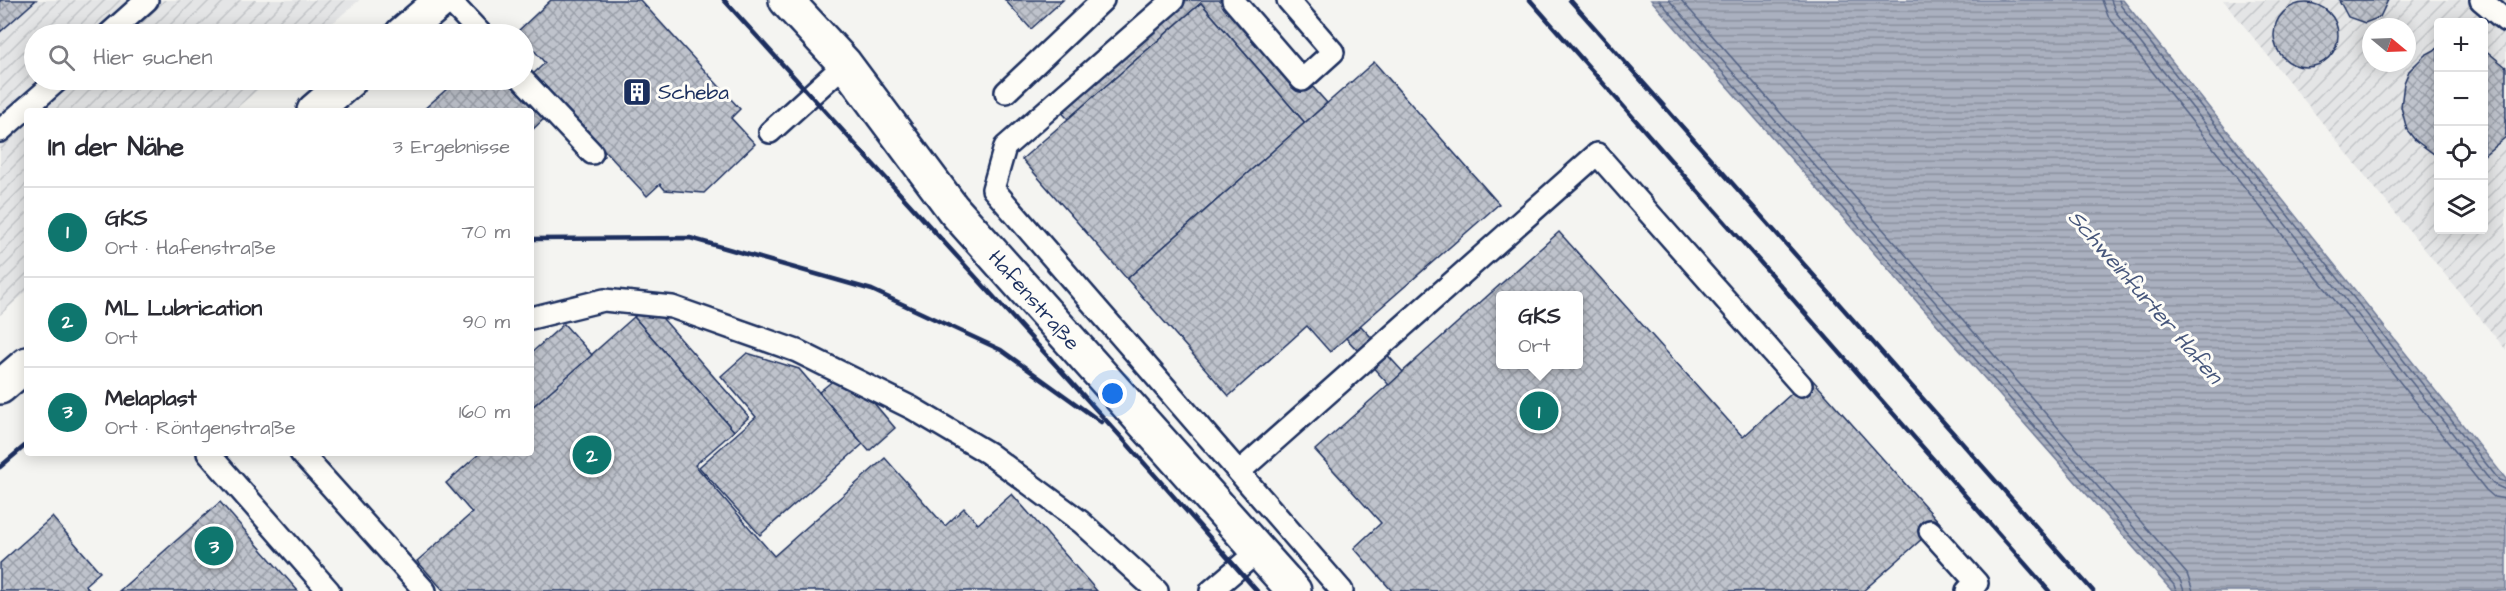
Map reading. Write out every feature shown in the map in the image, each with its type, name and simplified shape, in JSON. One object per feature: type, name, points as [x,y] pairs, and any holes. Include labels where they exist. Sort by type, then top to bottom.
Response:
[{"type":"street","points":[[413,24],[441,0]]},
{"type":"street","name":"Hafenstraße","points":[[786,0],[845,64],[953,209],[1294,591]]},
{"type":"street","points":[[317,108],[338,90]]},
{"type":"street","points":[[0,387],[24,367]]},
{"type":"lane","points":[[120,24],[147,0]]},
{"type":"lane","points":[[449,0],[472,24]]},
{"type":"lane","points":[[1006,92],[1102,0]]},
{"type":"lane","points":[[1173,0],[1005,147],[993,189],[1342,591]]},
{"type":"lane","points":[[1233,0],[1302,80],[1333,52],[1288,0]]},
{"type":"lane","points":[[2481,0],[2506,21]]},
{"type":"lane","points":[[770,132],[845,64]]},
{"type":"lane","points":[[26,108],[47,90]]},
{"type":"lane","points":[[532,90],[592,153]]},
{"type":"lane","points":[[0,131],[24,110]]},
{"type":"lane","points":[[1239,472],[1597,154],[1801,385]]},
{"type":"lane","points":[[534,317],[604,300],[672,307],[797,351],[912,408],[988,453],[1081,522],[1157,591]]},
{"type":"lane","points":[[211,456],[329,591]]},
{"type":"lane","points":[[304,456],[425,591]]},
{"type":"lane","points":[[1930,531],[1977,583],[1967,591]]},
{"type":"lane","points":[[1211,591],[1258,551]]},
{"type":"shaded area","points":[[0,0],[359,0],[331,24],[24,24],[24,90],[257,90],[236,108],[24,108],[24,294],[0,315]]},
{"type":"shaded area","points":[[2223,0],[2506,0],[2506,350]]},
{"type":"water","name":"Schweinfurter Hafen","points":[[1651,0],[2123,0],[2506,479],[2506,591],[2172,591]]},
{"type":"building","points":[[0,0],[36,0],[0,32]]},
{"type":"building","name":"Scheba","points":[[551,0],[640,0],[740,109],[731,118],[755,144],[704,193],[665,190],[660,184],[647,196],[534,75],[545,63],[534,50],[534,24],[526,24]]},
{"type":"building","points":[[1005,0],[1063,0],[1031,29]]},
{"type":"building","points":[[1158,0],[1236,0],[1327,103],[1305,123],[1201,3],[1068,119],[1048,98]]},
{"type":"building","points":[[2339,0],[2388,0],[2380,17],[2362,18],[2362,22],[2348,17]]},
{"type":"building","points":[[1201,3],[1305,123],[1127,279],[1022,159]]},
{"type":"building","points":[[2300,3],[2312,3],[2329,12],[2336,23],[2338,35],[2336,47],[2329,58],[2312,67],[2300,67],[2288,62],[2279,53],[2274,41],[2274,29],[2279,17],[2288,8]]},
{"type":"building","points":[[2434,50],[2434,154],[2415,140],[2407,130],[2401,107],[2404,83],[2409,72],[2416,72],[2416,64]]},
{"type":"building","points":[[2488,52],[2506,67],[2506,137],[2488,152]]},
{"type":"building","points":[[1374,62],[1499,204],[1330,352],[1307,326],[1229,396],[1127,279]]},
{"type":"building","points":[[446,90],[522,90],[546,117],[534,128],[534,108],[425,108]]},
{"type":"building","points":[[1559,232],[1743,437],[1810,377],[1940,523],[1863,591],[1392,591],[1354,548],[1381,523],[1315,450]]},
{"type":"building","points":[[650,304],[749,417],[734,431],[634,317]]},
{"type":"building","points":[[634,317],[734,431],[695,465],[774,556],[885,458],[945,526],[964,508],[978,524],[1012,494],[1097,591],[444,591],[417,561],[472,513],[446,483],[477,456],[534,456],[534,405]]},
{"type":"building","points":[[564,324],[592,355],[534,405],[534,350]]},
{"type":"building","points":[[1361,326],[1403,372],[1389,385],[1346,338]]},
{"type":"building","points":[[747,353],[799,369],[863,444],[760,535],[699,467],[756,417],[721,376]]},
{"type":"building","points":[[846,370],[895,428],[869,451],[819,392]]},
{"type":"building","points":[[220,502],[298,591],[119,591]]},
{"type":"building","points":[[52,517],[100,572],[85,585],[90,591],[0,591],[0,563]]},
{"type":"railway","points":[[724,0],[1122,438],[1257,591]]},
{"type":"railway","points":[[1530,0],[2049,591]]},
{"type":"railway","points":[[1570,0],[2093,591]]},
{"type":"railway","points":[[534,239],[690,238],[872,290],[1001,350],[1101,422]]},
{"type":"railway","points":[[0,467],[24,447]]},
{"type":"place","name":"Scheba","points":[[637,92]]},
{"type":"place","name":"GKS","points":[[1539,411]]},
{"type":"place","name":"ML Lubrication","points":[[592,455]]},
{"type":"place","name":"Melaplast","points":[[214,546]]}]
